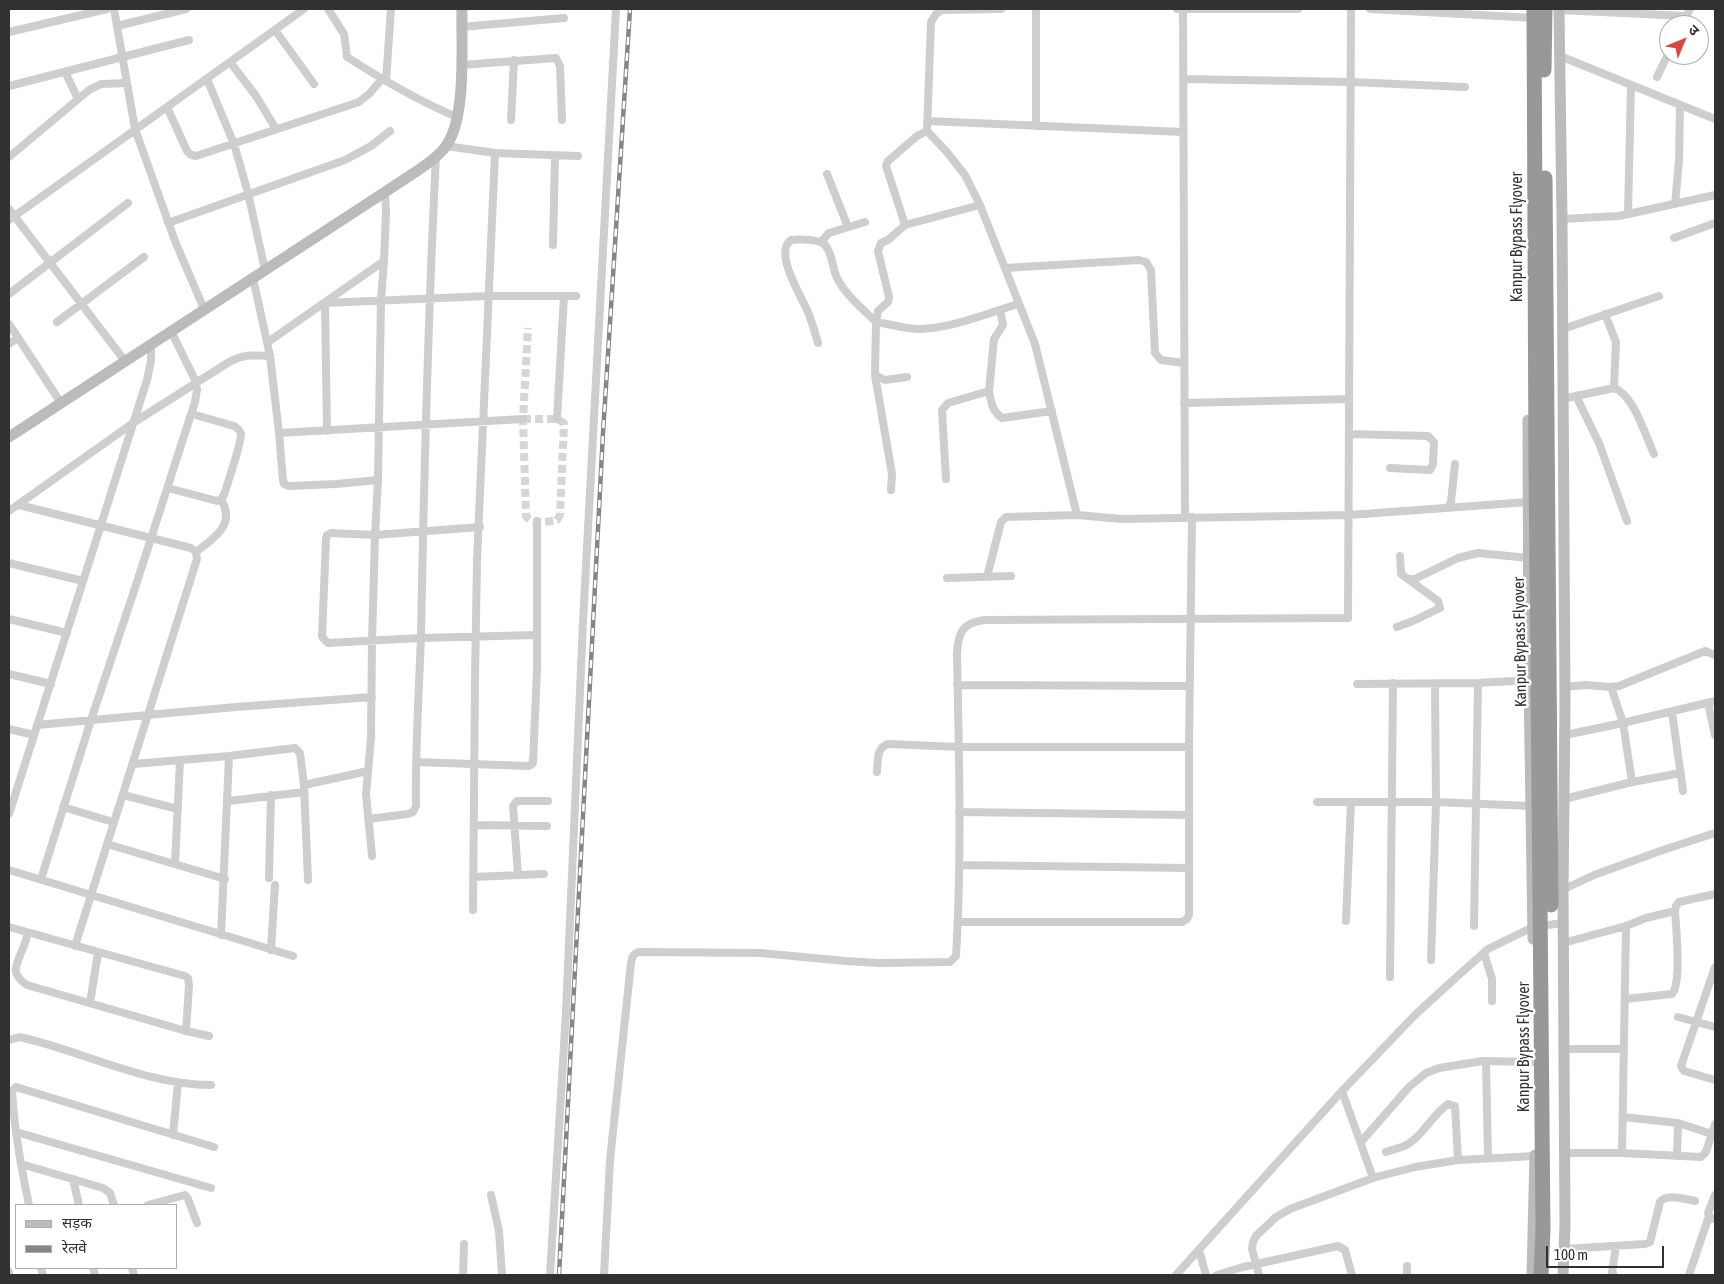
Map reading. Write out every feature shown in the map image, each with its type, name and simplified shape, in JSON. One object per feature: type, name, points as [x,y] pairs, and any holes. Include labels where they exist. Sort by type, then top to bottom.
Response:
[{"type":"highway","name":"Kanpur Bypass Flyover","points":[[1530,12],[1536,466],[1542,1275]]},
{"type":"highway","name":"Kanpur Bypass Flyover","points":[[1551,1275],[1551,875],[1544,78],[1556,13]]},
{"type":"main road","points":[[9,437],[385,192],[436,156],[446,146],[454,133],[458,117],[460,105],[462,9]]},
{"type":"main road","points":[[1530,12],[1528,502],[1530,806],[1535,1062],[1532,1275]]},
{"type":"main road","points":[[1556,13],[1560,56],[1563,329],[1565,687],[1563,890],[1564,1275]]},
{"type":"street","points":[[9,32],[107,9]]},
{"type":"street","points":[[114,9],[135,129],[168,223],[204,309]]},
{"type":"street","points":[[117,26],[180,9]]},
{"type":"street","points":[[11,218],[304,9]]},
{"type":"street","points":[[328,9],[344,34],[347,57],[430,106],[458,117]]},
{"type":"street","points":[[167,107],[187,151],[190,155],[196,156],[359,102],[384,80],[391,9]]},
{"type":"street","points":[[550,1275],[566,1012],[583,622],[616,9]]},
{"type":"street","points":[[1001,9],[942,10],[936,14],[931,22],[927,131],[965,175],[980,204],[1035,344],[1077,514]]},
{"type":"street","points":[[1036,9],[1036,126]]},
{"type":"street","points":[[1177,9],[1298,9]]},
{"type":"street","points":[[958,922],[1182,922],[1187,919],[1189,914],[1189,747],[1192,619],[1184,403],[1183,9]]},
{"type":"street","points":[[604,1275],[610,1160],[631,958],[634,954],[639,952],[770,953],[879,963],[950,962],[956,956],[959,865],[958,639],[962,631],[969,624],[976,621],[1348,618],[1351,9]]},
{"type":"street","points":[[1370,9],[1556,13],[1688,12]]},
{"type":"street","points":[[461,27],[564,18]]},
{"type":"street","points":[[275,30],[314,84]]},
{"type":"street","points":[[9,86],[189,40]]},
{"type":"street","points":[[1560,56],[1715,120]]},
{"type":"street","points":[[461,65],[552,57],[558,61],[560,66],[562,120]]},
{"type":"street","points":[[510,120],[514,60]]},
{"type":"street","points":[[230,62],[256,96],[276,129]]},
{"type":"street","points":[[1657,77],[1663,65]]},
{"type":"street","points":[[67,72],[67,76],[78,99]]},
{"type":"street","points":[[207,79],[234,144],[248,193],[265,270]]},
{"type":"street","points":[[1183,79],[1351,82],[1465,87]]},
{"type":"street","points":[[9,157],[89,90],[101,84],[127,84]]},
{"type":"street","points":[[1628,214],[1630,85]]},
{"type":"street","points":[[1675,204],[1679,161],[1680,105]]},
{"type":"street","points":[[926,121],[1183,132]]},
{"type":"street","points":[[168,223],[345,160],[371,146],[390,131]]},
{"type":"street","points":[[905,224],[886,166],[888,161],[917,136],[927,131]]},
{"type":"street","points":[[446,146],[494,152],[578,156]]},
{"type":"street","points":[[473,910],[476,637],[494,152]]},
{"type":"street","points":[[368,819],[413,812],[416,806],[429,298],[436,156]]},
{"type":"street","points":[[553,245],[555,156]]},
{"type":"street","points":[[828,174],[848,227]]},
{"type":"street","points":[[372,856],[366,794],[372,737],[372,641],[378,480],[381,300],[386,212],[385,192]]},
{"type":"street","points":[[1562,219],[1598,218],[1628,214],[1715,195]]},
{"type":"street","points":[[9,294],[128,203]]},
{"type":"street","points":[[891,490],[892,474],[875,375],[876,322],[878,311],[888,302],[889,297],[878,251],[879,246],[905,224],[980,204]]},
{"type":"street","points":[[9,209],[11,218],[51,262],[125,361]]},
{"type":"street","points":[[821,242],[829,233],[865,222]]},
{"type":"street","points":[[1674,238],[1715,223]]},
{"type":"street","points":[[818,343],[808,312],[787,265],[786,246],[791,240],[821,242],[829,251],[837,277],[843,288],[876,322],[918,329],[936,328],[1018,304]]},
{"type":"street","points":[[57,322],[144,258]]},
{"type":"street","points":[[1004,268],[1139,260],[1146,262],[1151,270],[1155,353],[1161,360],[1184,363]]},
{"type":"street","points":[[268,342],[384,261]]},
{"type":"street","points":[[253,278],[268,342],[279,433],[282,481],[289,486],[378,480]]},
{"type":"street","points":[[325,303],[488,296],[576,296]]},
{"type":"street","points":[[557,419],[564,296]]},
{"type":"street","points":[[1563,329],[1659,296]]},
{"type":"street","points":[[325,303],[327,431]]},
{"type":"street","points":[[1000,310],[1003,325],[994,339],[989,391],[993,409],[1002,418],[1052,411]]},
{"type":"street","points":[[1605,314],[1616,342],[1614,388]]},
{"type":"street","points":[[9,324],[61,403]]},
{"type":"street","points":[[41,880],[91,720],[192,414],[197,390],[196,382],[171,331]]},
{"type":"street","points":[[9,344],[18,338]]},
{"type":"street","points":[[9,814],[13,787],[34,735],[51,684],[147,380],[151,360],[150,344]]},
{"type":"street","points":[[9,511],[196,382],[241,356],[270,356]]},
{"type":"street","points":[[875,375],[885,380],[907,377]]},
{"type":"street","points":[[1562,399],[1614,388],[1621,390],[1630,400],[1654,454]]},
{"type":"street","points":[[946,479],[942,410],[948,403],[989,391]]},
{"type":"street","points":[[1576,396],[1599,443],[1627,521]]},
{"type":"street","points":[[1184,403],[1349,399]]},
{"type":"street","points":[[192,414],[234,426],[239,429],[241,434],[224,495],[221,499]]},
{"type":"street","points":[[279,433],[523,419]]},
{"type":"street","points":[[1349,434],[1428,436],[1434,442],[1434,464],[1430,470],[1390,468]]},
{"type":"street","points":[[1448,508],[1451,502],[1455,464]]},
{"type":"street","points":[[168,488],[217,500],[221,499]]},
{"type":"street","points":[[196,552],[224,527],[227,518],[226,509],[221,499]]},
{"type":"street","points":[[987,576],[1001,522],[1006,517],[1077,514],[1122,519],[1349,515],[1528,502]]},
{"type":"street","points":[[19,505],[191,548],[196,552],[197,559],[75,946]]},
{"type":"street","points":[[416,762],[528,766],[533,763],[537,635],[537,522]]},
{"type":"street","points":[[480,528],[375,535],[332,533],[327,535],[322,638],[328,644],[420,638],[537,635]]},
{"type":"street","points":[[1408,579],[1415,579],[1465,556],[1478,553],[1529,558]]},
{"type":"street","points":[[1397,626],[1413,621],[1440,608],[1438,601],[1401,574],[1400,556]]},
{"type":"street","points":[[9,563],[83,581]]},
{"type":"street","points":[[947,578],[1011,576]]},
{"type":"street","points":[[9,619],[67,633]]},
{"type":"street","points":[[1565,687],[1585,685],[1611,688],[1705,651],[1715,655]]},
{"type":"street","points":[[9,674],[51,684]]},
{"type":"street","points":[[1357,684],[1478,683],[1529,680]]},
{"type":"street","points":[[1474,926],[1478,683]]},
{"type":"street","points":[[1390,977],[1393,684]]},
{"type":"street","points":[[1432,960],[1436,802],[1435,684]]},
{"type":"street","points":[[957,685],[1190,686]]},
{"type":"street","points":[[1611,688],[1623,723],[1632,782]]},
{"type":"street","points":[[37,725],[372,697]]},
{"type":"street","points":[[1565,735],[1712,702],[1715,735]]},
{"type":"street","points":[[1672,712],[1683,791]]},
{"type":"street","points":[[9,729],[34,735]]},
{"type":"street","points":[[877,772],[879,751],[885,745],[1189,747]]},
{"type":"street","points":[[133,764],[230,756],[295,748],[300,754],[304,788],[308,880]]},
{"type":"street","points":[[221,935],[230,756]]},
{"type":"street","points":[[175,864],[180,760]]},
{"type":"street","points":[[229,801],[304,788],[368,771]]},
{"type":"street","points":[[1564,799],[1632,782],[1681,773]]},
{"type":"street","points":[[123,795],[178,809]]},
{"type":"street","points":[[271,795],[271,950]]},
{"type":"street","points":[[518,875],[513,806],[517,802],[548,801]]},
{"type":"street","points":[[1317,802],[1436,802],[1530,806]]},
{"type":"street","points":[[1346,921],[1351,802]]},
{"type":"street","points":[[63,807],[114,822]]},
{"type":"street","points":[[959,812],[1189,814]]},
{"type":"street","points":[[474,825],[547,826]]},
{"type":"street","points":[[1532,902],[1594,875],[1663,850],[1715,834]]},
{"type":"street","points":[[107,844],[225,879]]},
{"type":"street","points":[[959,865],[1189,868]]},
{"type":"street","points":[[9,870],[293,956]]},
{"type":"street","points":[[474,876],[544,874]]},
{"type":"street","points":[[1625,999],[1672,994],[1676,990],[1678,966],[1676,906],[1679,902],[1715,895]]},
{"type":"street","points":[[1563,943],[1675,911]]},
{"type":"street","points":[[1176,1275],[1342,1091],[1415,1015],[1484,953],[1533,927],[1563,923]]},
{"type":"street","points":[[1622,1153],[1626,926]]},
{"type":"street","points":[[9,927],[180,974],[188,978],[186,1031]]},
{"type":"street","points":[[28,933],[15,968],[20,980],[27,985],[209,1036]]},
{"type":"street","points":[[90,1003],[98,953]]},
{"type":"street","points":[[1484,953],[1492,979],[1492,1001]]},
{"type":"street","points":[[1715,967],[1681,1066],[1681,1069],[1715,1080]]},
{"type":"street","points":[[1678,1017],[1715,1027]]},
{"type":"street","points":[[9,1040],[16,1037],[25,1038],[178,1083],[211,1085]]},
{"type":"street","points":[[1564,1049],[1624,1049]]},
{"type":"street","points":[[1486,1061],[1488,1158]]},
{"type":"street","points":[[1361,1142],[1409,1087],[1426,1073],[1439,1068],[1468,1062],[1535,1062]]},
{"type":"street","points":[[172,1135],[178,1083]]},
{"type":"street","points":[[29,1204],[11,1107],[11,1085],[214,1147]]},
{"type":"street","points":[[1342,1091],[1374,1178]]},
{"type":"street","points":[[1386,1152],[1408,1144],[1416,1138],[1442,1108],[1448,1104],[1455,1106],[1458,1160]]},
{"type":"street","points":[[1623,1117],[1678,1123],[1714,1134]]},
{"type":"street","points":[[1676,1156],[1678,1123]]},
{"type":"street","points":[[1564,1153],[1704,1156],[1714,1134],[1715,1124]]},
{"type":"street","points":[[16,1132],[211,1188]]},
{"type":"street","points":[[1259,1275],[1252,1249],[1253,1242],[1256,1236],[1276,1217],[1290,1209],[1374,1178],[1415,1167],[1458,1160],[1535,1156]]},
{"type":"street","points":[[20,1164],[107,1190],[114,1204]]},
{"type":"street","points":[[73,1179],[79,1204]]},
{"type":"street","points":[[152,1204],[185,1195],[197,1223]]},
{"type":"street","points":[[490,1195],[499,1231],[502,1275]]},
{"type":"street","points":[[1689,1275],[1712,1218],[1715,1195]]},
{"type":"street","points":[[1564,1249],[1645,1244],[1650,1242],[1660,1202],[1663,1199],[1668,1197],[1695,1200]]},
{"type":"street","points":[[463,1275],[464,1244]]},
{"type":"street","points":[[1217,1275],[1256,1264],[1338,1246],[1345,1250],[1352,1275]]},
{"type":"street","points":[[1614,1275],[1612,1272],[1616,1246]]},
{"type":"street","points":[[1199,1250],[1206,1275]]},
{"type":"street","points":[[1407,1266],[1407,1275]]},
{"type":"tunnel","points":[[523,419],[557,419],[564,423],[560,515],[557,520],[536,522],[526,516],[523,419],[528,328]]},
{"type":"railway","points":[[559,1275],[603,433],[630,9]]}]
